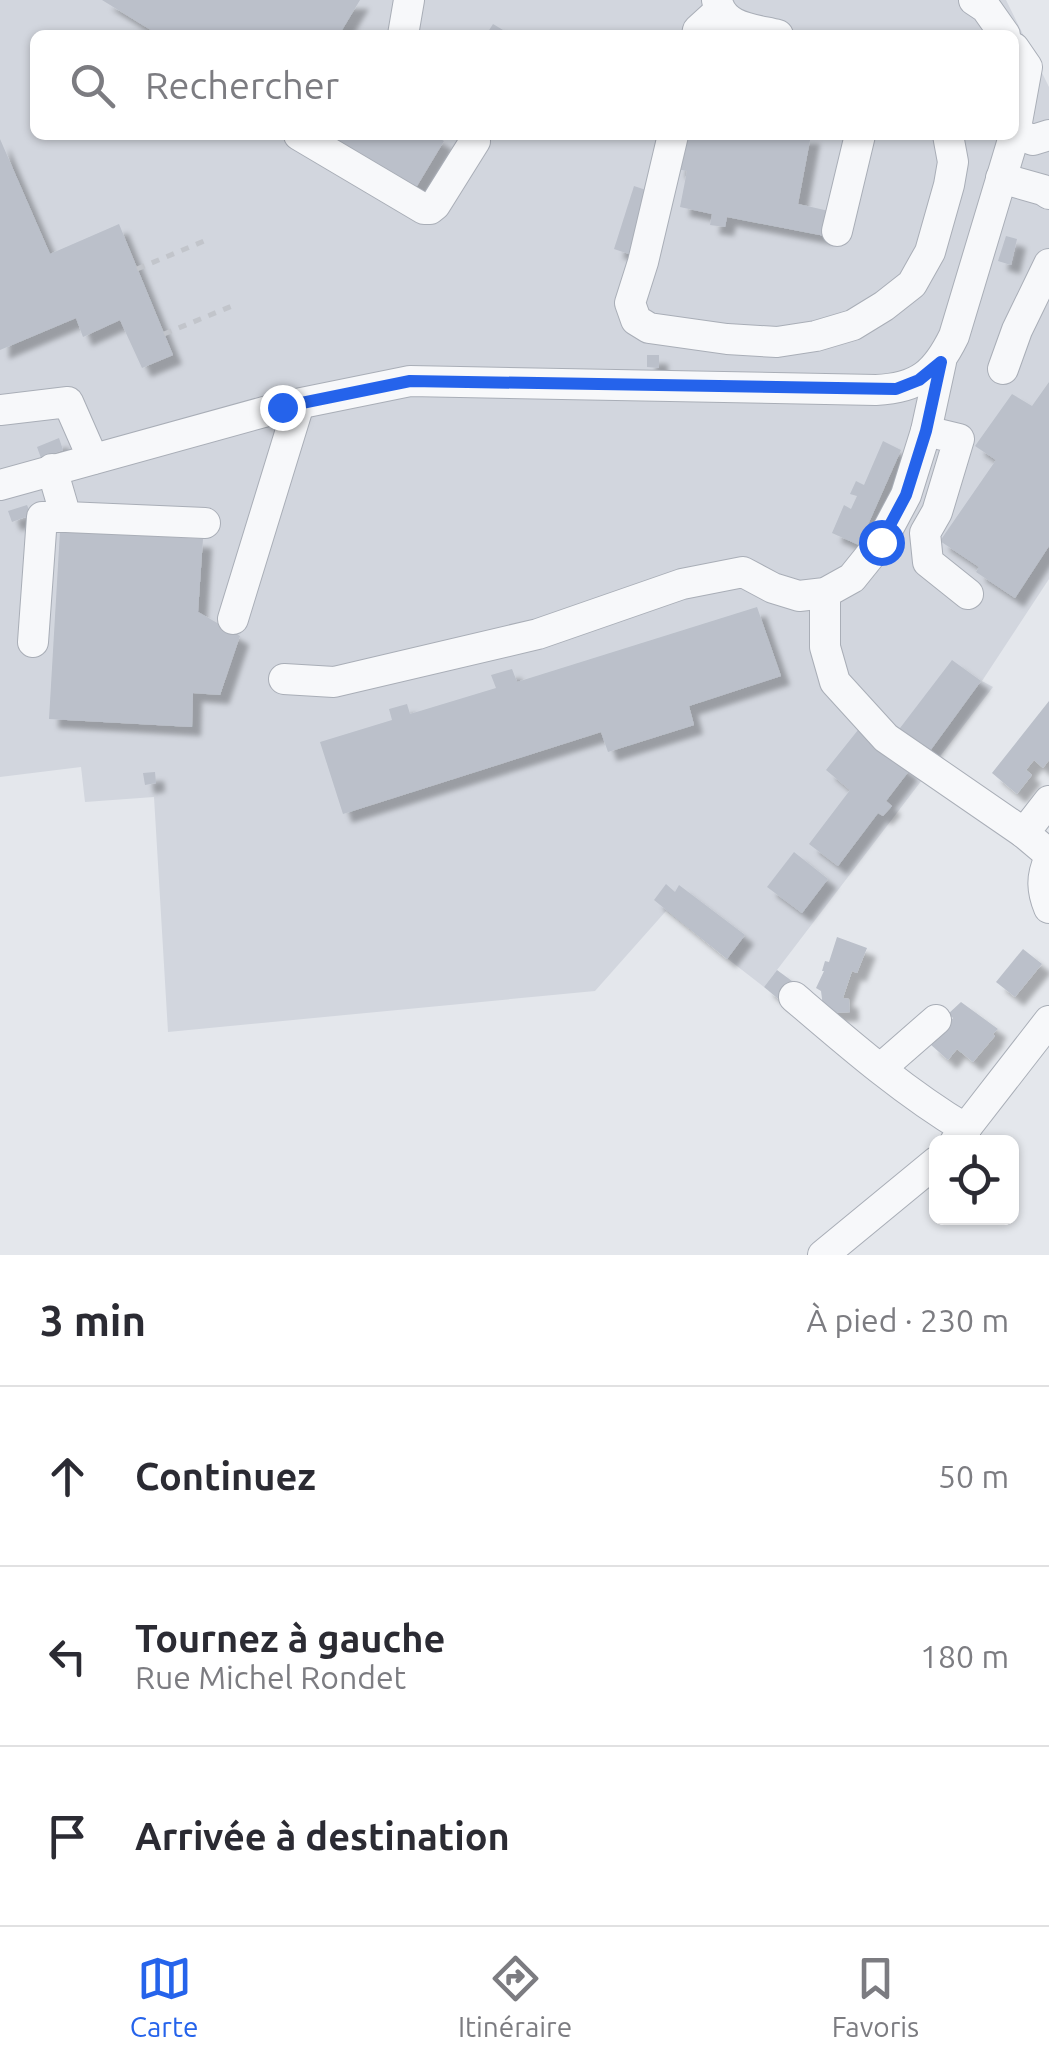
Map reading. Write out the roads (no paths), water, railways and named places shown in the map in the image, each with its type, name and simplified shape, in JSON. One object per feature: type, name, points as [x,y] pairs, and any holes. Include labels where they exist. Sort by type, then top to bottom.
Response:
[{"type":"street","points":[[405,30],[409,0]]},
{"type":"street","points":[[974,0],[986,8],[1001,30]]},
{"type":"street","points":[[698,30],[718,6],[726,20],[761,30]]},
{"type":"street","points":[[1019,55],[1027,67],[1019,112]]},
{"type":"street","points":[[1019,135],[1033,140],[1049,136]]},
{"type":"street","points":[[307,140],[430,209],[471,140]]},
{"type":"street","points":[[671,140],[630,303],[636,320],[649,328],[727,340],[776,342],[816,336],[852,324],[912,284],[927,259],[944,202],[953,162],[949,140]]},
{"type":"street","points":[[837,230],[859,140]]},
{"type":"street","points":[[284,679],[334,682],[538,634],[682,584],[743,572],[799,596],[825,593],[852,578],[881,542],[906,495],[926,431],[941,362],[954,336],[1013,140]]},
{"type":"street","points":[[1002,178],[1049,194]]},
{"type":"street","points":[[927,259],[973,271]]},
{"type":"street","points":[[1002,368],[1049,264]]},
{"type":"street","points":[[0,485],[299,404],[348,380],[896,389],[919,380],[941,362]]},
{"type":"street","points":[[0,410],[68,402],[92,458]]},
{"type":"street","points":[[233,619],[299,404]]},
{"type":"street","points":[[926,431],[964,431],[938,512],[925,533],[928,562],[968,594]]},
{"type":"street","points":[[52,469],[66,517]]},
{"type":"street","points":[[33,642],[42,516],[206,523]]},
{"type":"street","points":[[825,593],[826,647],[835,682],[886,738],[1024,834],[1049,857],[1042,884],[1049,908]]},
{"type":"street","points":[[1024,834],[1049,801]]},
{"type":"street","points":[[794,997],[945,1116],[959,1135]]},
{"type":"street","points":[[881,1068],[936,1020]]},
{"type":"street","points":[[961,1135],[1049,1021]]},
{"type":"street","points":[[823,1255],[929,1168]]}]
